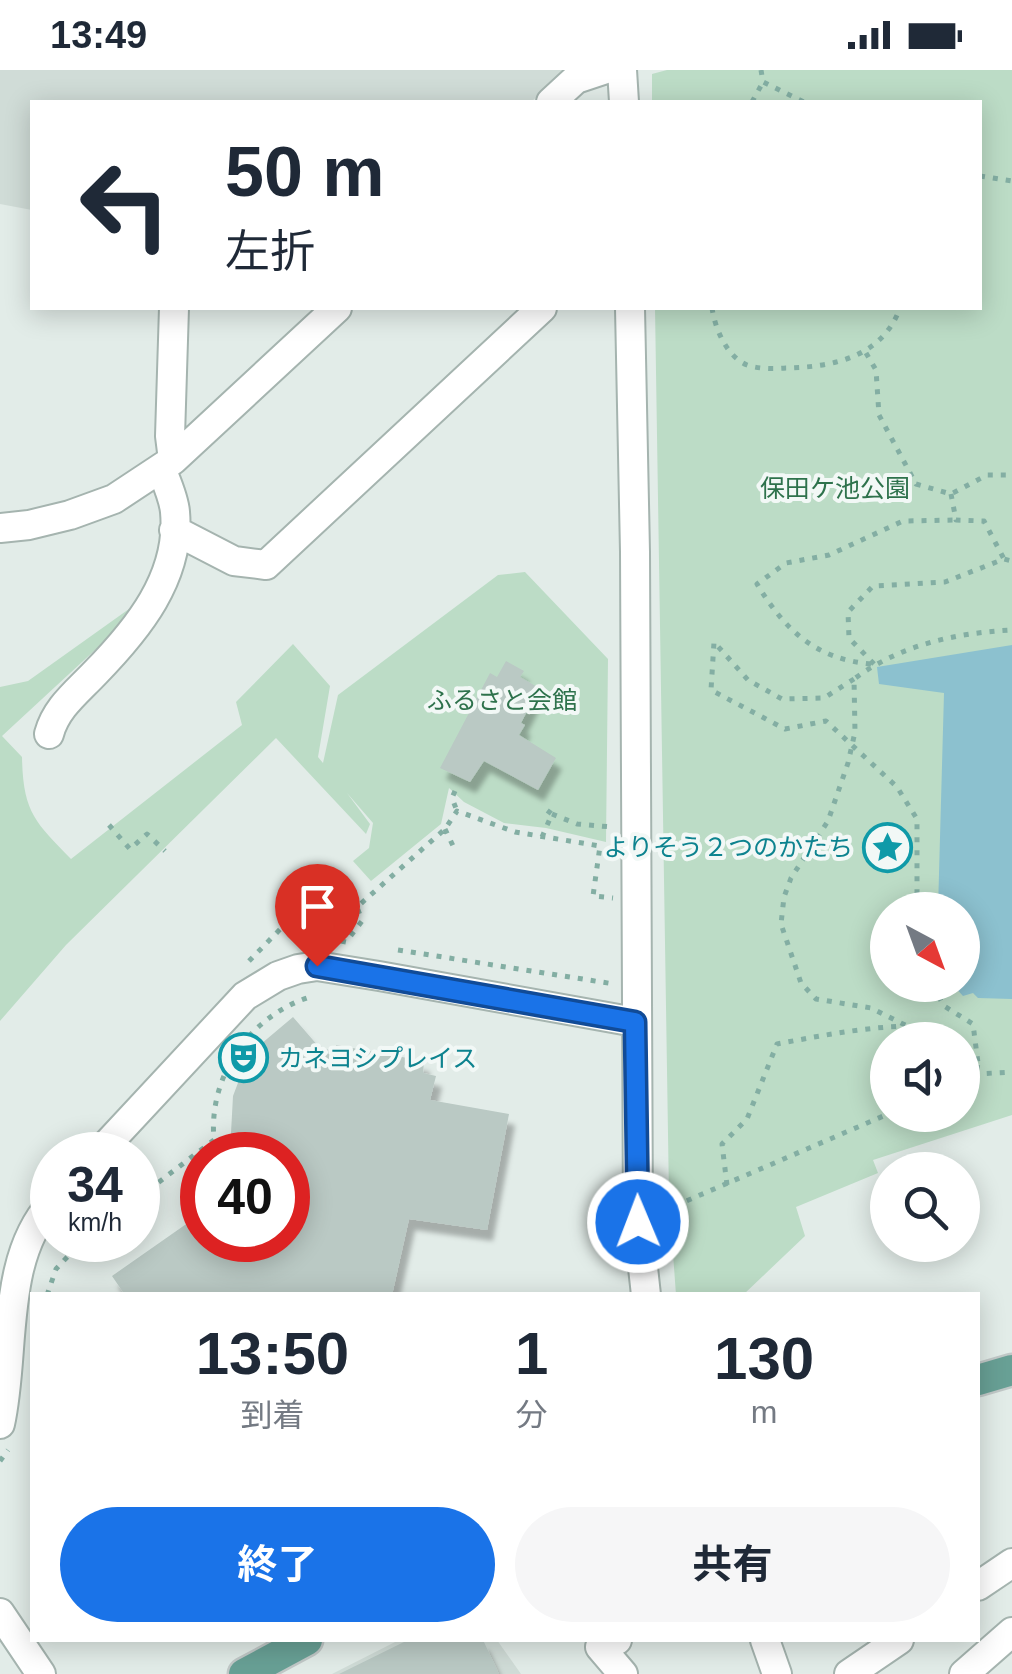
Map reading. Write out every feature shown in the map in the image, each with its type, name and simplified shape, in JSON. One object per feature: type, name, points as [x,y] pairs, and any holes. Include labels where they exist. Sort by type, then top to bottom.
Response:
[{"type":"main road","points":[[980,1379],[1012,1370]]},
{"type":"main road","points":[[244,1674],[303,1642]]},
{"type":"street","points":[[553,100],[576,79],[603,70]]},
{"type":"street","points":[[622,70],[624,100]]},
{"type":"street","points":[[49,734],[54,714],[117,651],[156,599],[173,556],[176,510],[167,464],[174,310]]},
{"type":"street","points":[[0,528],[29,526],[114,499],[167,464],[335,310]]},
{"type":"street","points":[[174,530],[234,561],[266,565],[540,310]]},
{"type":"street","points":[[630,310],[636,552],[638,1222],[646,1292]]},
{"type":"street","points":[[118,1132],[245,996],[298,969],[317,966],[635,1022]]},
{"type":"street","points":[[0,1424],[16,1282],[30,1239]]},
{"type":"street","points":[[980,1585],[1012,1563]]},
{"type":"street","points":[[0,1613],[42,1674]]},
{"type":"street","points":[[964,1674],[1012,1632]]},
{"type":"street","points":[[611,1642],[600,1647],[622,1674]]},
{"type":"street","points":[[766,1642],[777,1674]]},
{"type":"street","points":[[849,1674],[896,1642]]},
{"type":"path","points":[[753,100],[763,82],[761,70]]},
{"type":"path","points":[[763,82],[800,100]]},
{"type":"path","points":[[982,176],[1012,181]]},
{"type":"path","points":[[712,310],[714,323],[729,351],[746,364],[775,369],[839,363],[866,353],[894,325],[899,310]]},
{"type":"path","points":[[866,353],[876,370],[878,415],[916,484],[952,494],[987,475],[1012,474]]},
{"type":"path","points":[[952,494],[956,520]]},
{"type":"path","points":[[874,664],[847,662],[810,646],[774,611],[757,584],[786,563],[830,555],[903,520],[984,522],[1004,559]]},
{"type":"path","points":[[874,664],[849,638],[848,612],[872,586],[945,582],[1004,559],[1012,560]]},
{"type":"path","points":[[917,892],[917,819],[897,787],[826,721],[785,729],[711,690],[714,642],[748,680],[782,699],[824,698],[874,664],[932,640],[1012,630]]},
{"type":"path","points":[[854,679],[852,746],[828,821],[791,878],[781,924],[801,983],[816,999],[870,1008],[898,1022]]},
{"type":"path","points":[[455,791],[452,798],[457,811],[505,829],[600,846],[592,896],[616,898]]},
{"type":"path","points":[[544,808],[577,824],[615,827]]},
{"type":"path","points":[[346,942],[362,921],[357,907],[445,829],[457,811]]},
{"type":"path","points":[[542,836],[552,814]]},
{"type":"path","points":[[110,825],[130,849],[147,834],[165,852]]},
{"type":"path","points":[[445,829],[455,850]]},
{"type":"path","points":[[214,1132],[222,1079],[246,1038],[294,1002],[321,994]]},
{"type":"path","points":[[942,1002],[970,1022]]},
{"type":"path","points":[[726,1185],[722,1144],[746,1118],[777,1044],[870,1028]]},
{"type":"path","points":[[980,1074],[1012,1072]]},
{"type":"path","points":[[663,1211],[870,1122]]},
{"type":"path","points":[[160,1181],[180,1165]]},
{"type":"path","points":[[48,1292],[62,1262]]},
{"type":"shaded area","points":[[0,70],[566,70],[533,100],[30,100],[30,210],[0,204]]},
{"type":"shaded area","points":[[395,1642],[498,1642],[521,1674],[332,1674]]},
{"type":"green space","name":"保田ケ池公園","points":[[667,70],[1012,70],[1012,1115],[980,1125],[980,1022],[870,1022],[870,1132],[959,1132],[898,1152],[870,1152],[870,1176],[796,1207],[805,1236],[746,1292],[676,1292],[669,1197],[655,310],[982,310],[982,100],[652,100],[652,74]]},
{"type":"green space","name":"ふるさと会館","points":[[525,572],[608,659],[606,842],[504,823],[464,802],[449,788],[441,824],[371,881],[353,861],[369,848],[373,823],[347,793],[370,824],[366,834],[276,738],[66,945],[0,1021],[0,687],[28,681],[143,599],[122,625],[2,736],[22,757],[25,791],[33,815],[71,859],[242,725],[236,702],[293,644],[330,686],[318,757],[323,763],[338,695],[498,575]]},
{"type":"water","points":[[1012,645],[1012,999],[980,998],[980,892],[938,892],[944,693],[879,684],[877,667]]},
{"type":"building","points":[[506,661],[524,671],[520,677],[539,688],[519,735],[556,758],[538,790],[484,761],[470,782],[440,768],[490,673],[497,677]]},
{"type":"building","points":[[293,1017],[319,1047],[336,1052],[336,1045],[424,1061],[423,1073],[436,1076],[430,1100],[509,1114],[487,1230],[409,1219],[393,1292],[123,1292],[112,1276],[132,1262],[160,1262],[160,1242],[180,1228],[180,1262],[310,1262],[310,1132],[231,1132],[233,1096],[244,1067],[261,1044]]},
{"type":"building","points":[[404,1642],[484,1642],[499,1674],[339,1674]]},
{"type":"place","name":"よりそう２つのかたち","points":[[888,847]]},
{"type":"place","name":"カネヨシプレイス","points":[[243,1058]]},
{"type":"route","points":[[317,966],[635,1022],[638,1222]]}]
